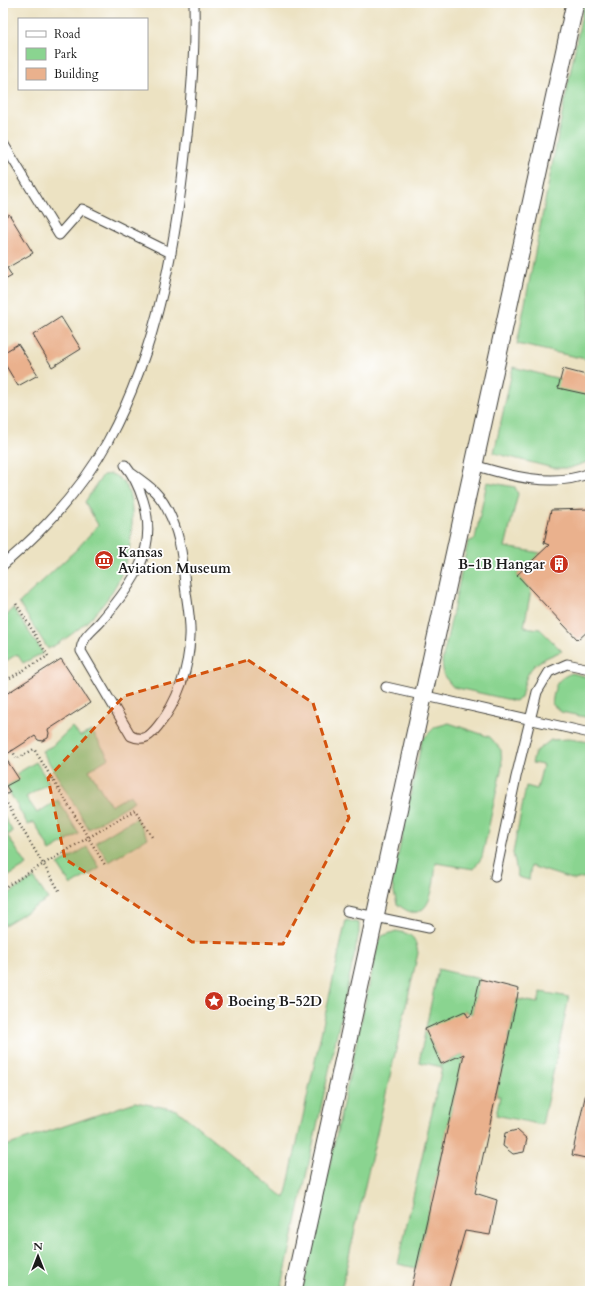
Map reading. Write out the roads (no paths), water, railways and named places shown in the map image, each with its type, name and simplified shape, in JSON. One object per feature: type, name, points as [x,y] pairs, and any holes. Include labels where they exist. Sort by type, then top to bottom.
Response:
[{"type":"street","points":[[293,1291],[575,3]]},
{"type":"lane","points":[[3,566],[29,543],[67,502],[89,471],[108,442],[124,408],[148,347],[171,253],[183,182],[191,94],[194,3]]},
{"type":"lane","points":[[3,143],[59,235],[82,209],[171,253]]},
{"type":"lane","points":[[125,465],[139,486],[148,515],[148,542],[140,568],[129,586],[95,629],[84,639],[81,651],[131,736],[143,739],[150,737],[167,716],[180,689],[187,661],[190,636],[182,552],[171,517],[156,491],[131,473]]},
{"type":"lane","points":[[474,465],[504,474],[543,479],[579,478],[590,473]]},
{"type":"lane","points":[[495,878],[516,777],[537,692],[549,672],[567,664],[590,669]]},
{"type":"lane","points":[[386,687],[590,733]]},
{"type":"lane","points":[[347,911],[429,928]]},
{"type":"place","name":"Kansas Aviation Museum","points":[[104,560]]},
{"type":"place","name":"B-1B Hangar","points":[[559,564]]},
{"type":"place","name":"Boeing B-52D","points":[[214,1001]]}]
